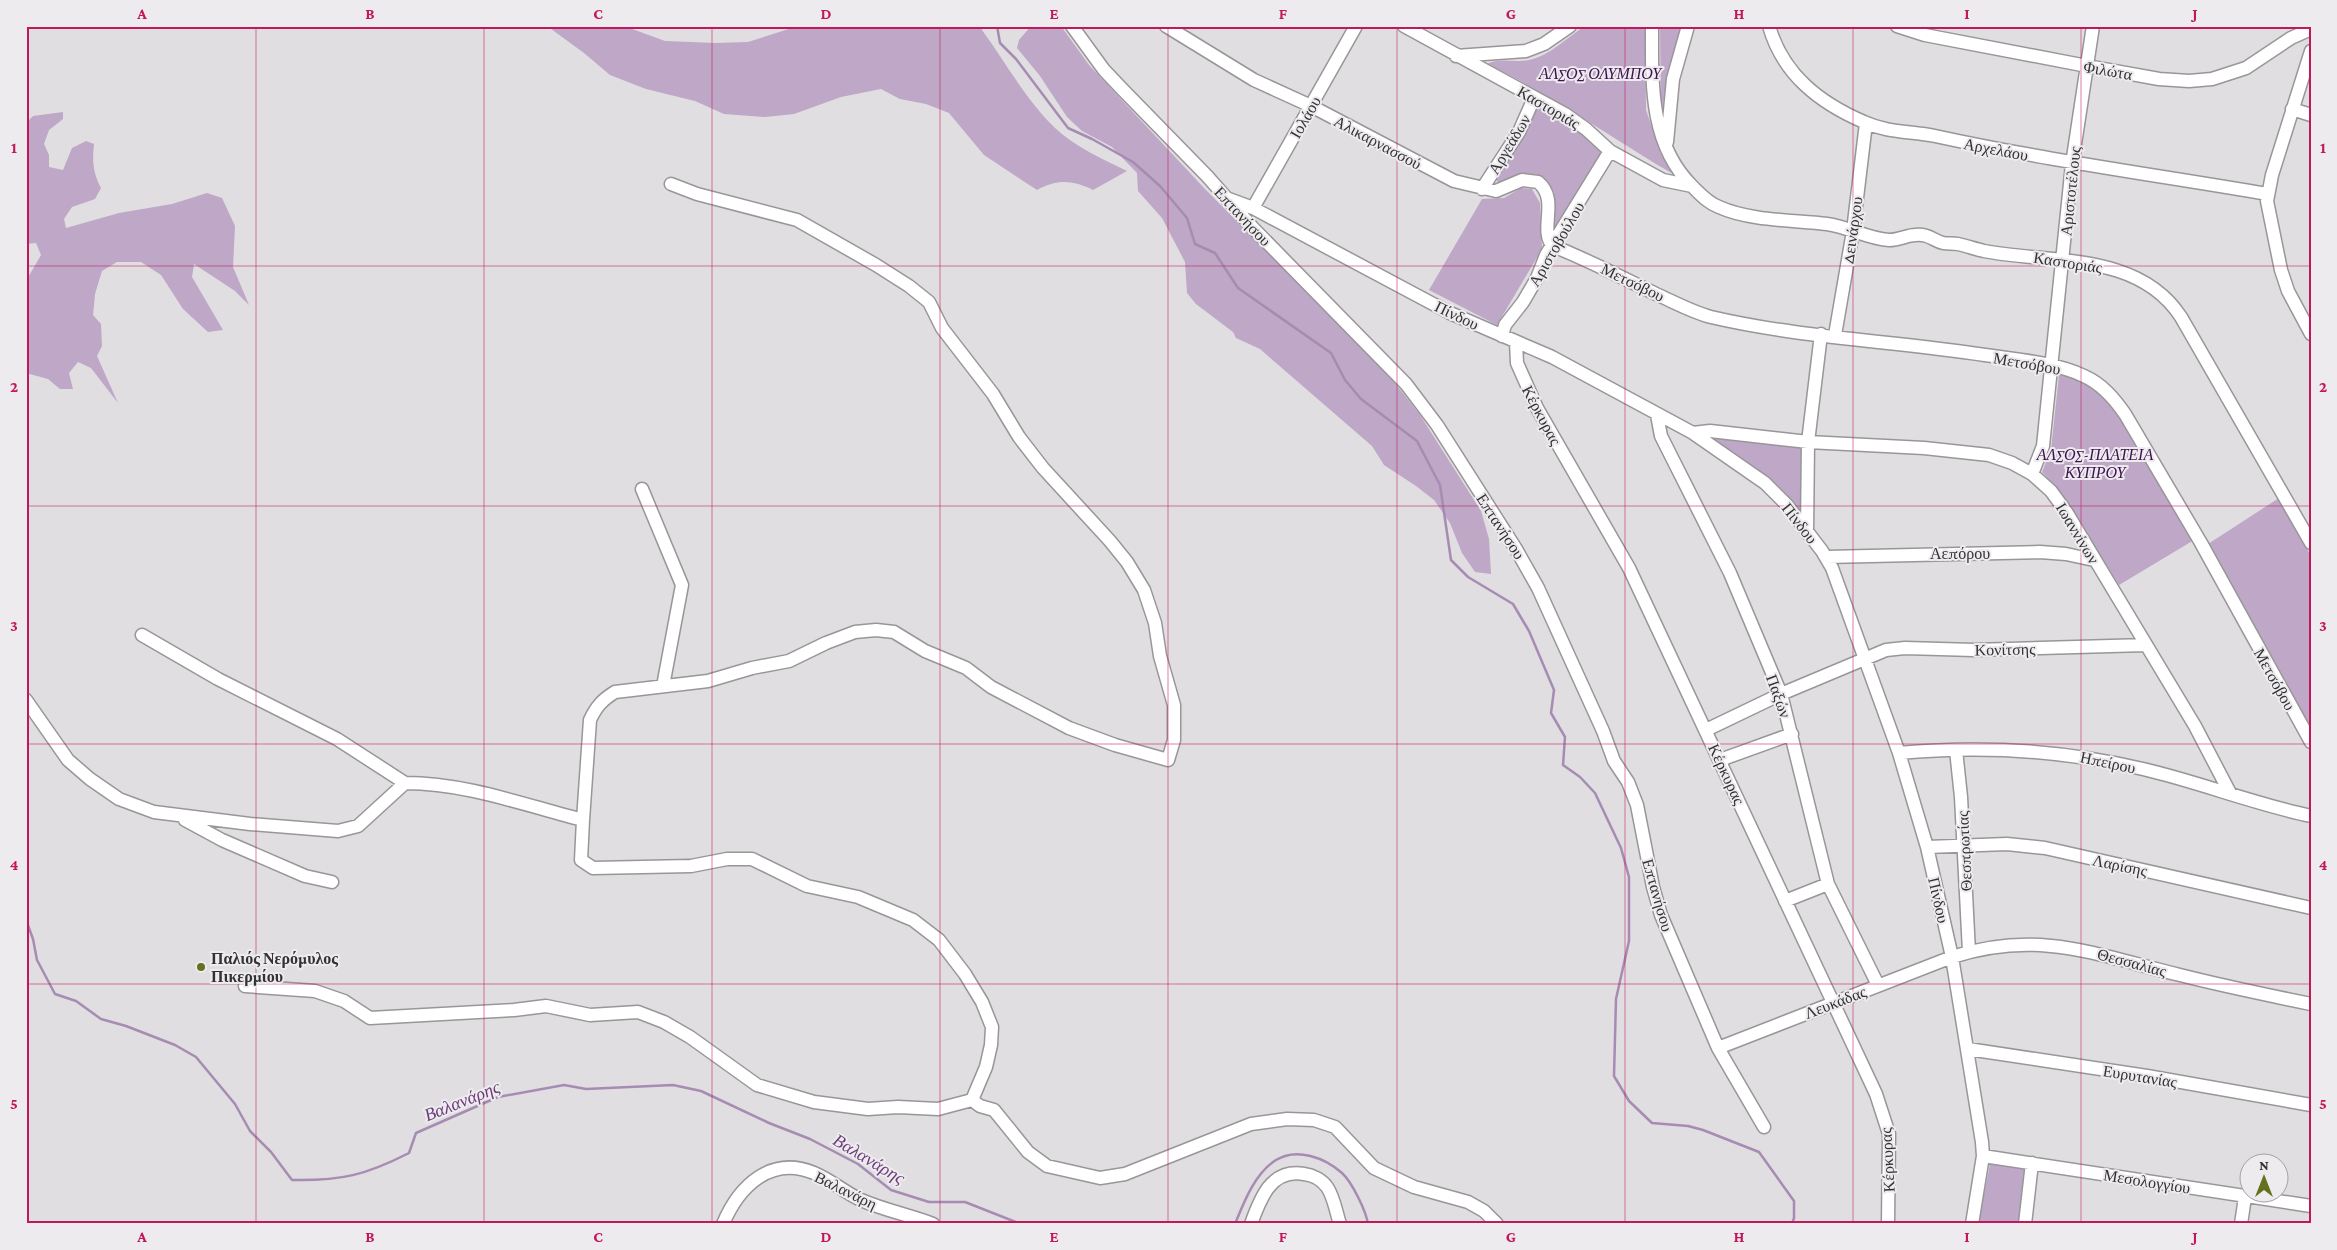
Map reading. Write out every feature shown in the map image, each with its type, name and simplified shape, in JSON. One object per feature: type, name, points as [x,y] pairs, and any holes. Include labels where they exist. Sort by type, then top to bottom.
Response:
[{"type":"street","name":"Επτανήσου","points":[[1072,26],[1104,70],[1416,396],[1437,425],[1524,561],[1603,731],[1614,761],[1628,782],[1637,805],[1653,888],[1661,915],[1718,1048],[1764,1127]]},
{"type":"street","name":"Αλικαρνασσού","points":[[1166,26],[1254,80],[1311,106],[1442,175],[1482,189],[1501,190],[1525,180],[1535,181],[1540,184],[1547,198],[1548,237],[1553,246]]},
{"type":"street","name":"Ιολάου","points":[[1254,208],[1356,26]]},
{"type":"street","name":"Καστοριάς","points":[[1404,26],[1578,123],[1610,151],[1663,180],[1692,186]]},
{"type":"street","points":[[1456,56],[1517,53],[1534,49],[1570,26]]},
{"type":"street","name":"Καστοριάς","points":[[1652,26],[1654,105],[1659,130],[1674,165],[1692,186],[1714,205],[1732,212],[1790,222],[1833,225],[1888,240],[1919,235],[1933,237],[1941,243],[1958,244],[1984,251],[2096,265],[2130,276],[2153,288],[2172,304],[2311,543]]},
{"type":"street","points":[[1667,150],[1667,123],[1673,79],[1688,26]]},
{"type":"street","name":"Αρχελάου","points":[[1769,26],[1779,52],[1799,81],[1829,104],[1866,123],[1891,131],[1934,136],[2072,164],[2268,194]]},
{"type":"street","name":"Φιλώτα","points":[[1897,26],[1925,35],[2087,66],[2160,79],[2189,81],[2212,79],[2246,68],[2292,38],[2311,29]]},
{"type":"street","name":"Αριστοτέλους","points":[[2032,474],[2043,446],[2053,366],[2072,164],[2093,26]]},
{"type":"street","points":[[2311,51],[2268,194],[2268,210],[2281,270],[2288,291],[2311,334]]},
{"type":"street","name":"Αργεάδων","points":[[1482,189],[1519,132],[1534,98]]},
{"type":"street","points":[[2292,109],[2311,115]]},
{"type":"street","name":"Δεινάρχου","points":[[1835,336],[1853,231],[1866,123]]},
{"type":"street","name":"Αριστοβούλου","points":[[1502,336],[1505,326],[1523,302],[1537,278],[1546,255],[1610,151]]},
{"type":"street","points":[[672,184],[697,194],[797,220],[876,265],[909,286],[929,302],[942,328],[992,394],[1019,437],[1049,475],[1127,562],[1144,590],[1155,623],[1160,656],[1174,704],[1174,740],[1168,760],[1115,745],[1069,728],[991,687],[966,668],[925,650],[894,632],[876,630],[855,632],[826,643],[789,661],[752,668],[708,681],[615,692],[596,706],[590,720],[581,860],[593,868],[681,866],[727,859],[752,859],[807,886],[858,897],[913,920],[939,940],[965,974],[982,1002],[992,1027],[991,1045],[986,1067],[972,1100]]},
{"type":"street","name":"Πίνδου","points":[[1226,198],[1254,208],[1450,313],[1552,357],[1693,433],[1770,487],[1826,557],[1841,589],[1899,753],[1927,847],[1952,957],[1980,1117],[1983,1156],[1972,1224]]},
{"type":"street","name":"Μετσόβου","points":[[1553,246],[1698,313],[1768,328],[2053,366],[2092,380],[2108,392],[2118,404],[2201,543],[2311,742]]},
{"type":"street","points":[[1807,533],[1808,442],[1821,334]]},
{"type":"street","name":"Κέρκυρας","points":[[1516,342],[1517,363],[1537,408],[1629,568],[1876,1094],[1887,1126],[1890,1157],[1888,1224]]},
{"type":"street","name":"Παξών","points":[[1657,415],[1661,436],[1730,574],[1781,694],[1828,884],[1878,985]]},
{"type":"street","name":"Ιωαννίνων","points":[[1693,433],[1710,431],[1808,442],[1970,453],[2004,460],[2032,474],[2057,498],[2195,726],[2230,793]]},
{"type":"street","points":[[642,489],[682,585],[663,686]]},
{"type":"street","name":"Αεπόρου","points":[[1826,557],[2040,552],[2066,554],[2094,560]]},
{"type":"street","points":[[142,635],[218,680],[337,739],[405,784],[458,787],[583,820]]},
{"type":"street","name":"Κονίτσης","points":[[1706,730],[1781,694],[1886,650],[1905,648],[1974,650],[2146,645]]},
{"type":"street","points":[[26,700],[68,760],[90,780],[119,799],[154,812],[338,831],[358,826],[405,784]]},
{"type":"street","points":[[1720,760],[1792,734]]},
{"type":"street","name":"Ηπείρου","points":[[1899,753],[1956,750],[2015,750],[2067,753],[2144,769],[2311,816]]},
{"type":"street","name":"Θεσπρωτίας","points":[[1956,750],[1969,952]]},
{"type":"street","points":[[179,816],[222,840],[306,876],[332,882]]},
{"type":"street","name":"Λαρίσης","points":[[1927,847],[2007,844],[2045,848],[2311,908]]},
{"type":"street","points":[[1785,900],[1828,884]]},
{"type":"street","name":"Θεσσαλίας","points":[[1952,957],[1969,952],[2016,945],[2073,947],[2180,975],[2311,1004]]},
{"type":"street","name":"Λευκάδας","points":[[1718,1048],[1952,957]]},
{"type":"street","points":[[245,986],[315,991],[344,1000],[370,1018],[514,1010],[546,1006],[590,1015],[638,1012],[664,1022],[690,1037],[757,1085],[814,1102],[868,1109],[898,1107],[938,1110],[972,1100]]},
{"type":"street","name":"Ευρυτανίας","points":[[1968,1049],[2147,1076],[2311,1105]]},
{"type":"street","points":[[972,1100],[980,1106],[994,1110],[1028,1152],[1047,1166],[1100,1178],[1125,1174],[1252,1124],[1287,1119],[1314,1120],[1335,1127],[1374,1168],[1414,1188],[1468,1202],[1484,1211],[1498,1224]]},
{"type":"street","name":"Μεσολογγίου","points":[[1983,1156],[2240,1195]]},
{"type":"street","points":[[2025,1224],[2032,1163]]},
{"type":"street","name":"Βαλανάρη","points":[[723,1224],[732,1205],[751,1181],[772,1171],[790,1168],[814,1173],[864,1201],[933,1224]]},
{"type":"street","points":[[1251,1224],[1260,1200],[1271,1183],[1283,1175],[1298,1173],[1316,1178],[1328,1188],[1340,1224]]},
{"type":"street","points":[[2240,1224],[2243,1202]]},
{"type":"street","name":"Μεσολογγίου","points":[[2284,1202],[2311,1206]]},
{"type":"green space","points":[[547,26],[624,26],[665,41],[715,43],[748,42],[798,26],[981,26],[1025,93],[1055,128],[1080,147],[1127,171],[1093,190],[1079,184],[1065,182],[1044,186],[1037,190],[984,155],[949,113],[926,104],[900,99],[881,89],[841,97],[794,114],[765,117],[724,114],[695,101],[646,89],[610,75]]},
{"type":"green space","points":[[1031,26],[1061,26],[1089,65],[1205,189],[1388,374],[1420,415],[1481,511],[1489,539],[1491,574],[1475,572],[1462,553],[1450,523],[1434,500],[1384,465],[1372,446],[1260,349],[1236,338],[1233,332],[1196,304],[1187,293],[1185,262],[1162,218],[1138,191],[1137,173],[1112,147],[1082,131],[1067,117],[1040,76],[1017,48],[1019,40]]},
{"type":"green space","name":"ΑΛΣΟΣ ΟΛΥΜΠΟΥ","points":[[1585,26],[1645,26],[1646,110],[1661,154],[1675,175],[1559,103],[1487,64],[1502,60],[1524,61],[1537,58]]},
{"type":"green space","name":"ΑΛΣΟΣ ΟΛΥΜΠΟΥ","points":[[1660,26],[1681,26],[1661,111]]},
{"type":"green space","name":"ΑΛΣΟΣ ΟΛΥΜΠΟΥ","points":[[1538,106],[1571,125],[1602,151],[1557,230],[1553,231],[1554,192],[1536,174],[1525,174],[1500,186],[1496,179]]},
{"type":"green space","points":[[63,112],[63,119],[49,130],[44,144],[49,155],[49,167],[63,170],[72,148],[86,141],[94,144],[94,167],[101,188],[95,199],[72,207],[64,219],[66,228],[119,213],[172,204],[207,193],[222,198],[235,226],[233,267],[249,305],[235,291],[194,264],[192,277],[223,330],[208,332],[183,309],[161,275],[141,262],[117,262],[102,271],[95,294],[93,315],[101,324],[102,346],[97,356],[118,403],[91,368],[78,362],[69,373],[73,389],[60,389],[48,379],[26,373],[26,281],[41,255],[36,243],[26,244],[26,123],[33,116]]},
{"type":"green space","points":[[1521,188],[1532,189],[1540,203],[1542,249],[1497,325],[1429,290],[1482,199],[1504,198]]},
{"type":"green space","name":"ΑΛΣΟΣ-ΠΛΑΤΕΙΑ ΚΥΠΡΟΥ","points":[[2059,375],[2068,375],[2100,392],[2120,418],[2194,540],[2119,585],[2062,494],[2042,472],[2051,450]]},
{"type":"green space","points":[[1714,435],[1804,445],[1802,517],[1768,477],[1714,439]]},
{"type":"green space","points":[[2279,498],[2311,556],[2311,735],[2208,544]]},
{"type":"green space","points":[[1990,1164],[2026,1168],[2018,1224],[1978,1224]]},
{"type":"waterway","points":[[997,26],[1000,43],[1016,59],[1068,128],[1133,162],[1160,186],[1187,218],[1195,244],[1215,253],[1238,288],[1331,353],[1345,380],[1361,399],[1417,441],[1440,485],[1451,560],[1468,577],[1513,604],[1529,631],[1554,690],[1551,713],[1565,737],[1563,765],[1580,777],[1595,793],[1621,848],[1629,877],[1629,941],[1616,999],[1614,1076],[1629,1101],[1652,1123],[1688,1126],[1703,1130],[1759,1152],[1794,1201],[1792,1224]]},
{"type":"waterway","name":"Βαλανάρης","points":[[26,920],[33,939],[37,960],[55,994],[76,1001],[101,1019],[126,1026],[175,1045],[196,1057],[235,1104],[250,1131],[271,1152],[292,1180],[339,1178],[394,1161],[409,1153],[416,1133],[498,1097],[564,1085],[586,1089],[673,1085],[701,1091],[769,1123],[810,1139],[858,1164],[891,1190],[929,1202],[965,1202],[1021,1224]]},
{"type":"waterway","name":"Βαλανάρης","points":[[1235,1224],[1251,1189],[1262,1172],[1276,1160],[1293,1154],[1302,1154],[1319,1159],[1342,1173],[1358,1197],[1368,1224]]},
{"type":"place","name":"Παλιός Νερόμυλος Πικερμίου","points":[[201,967]]}]
